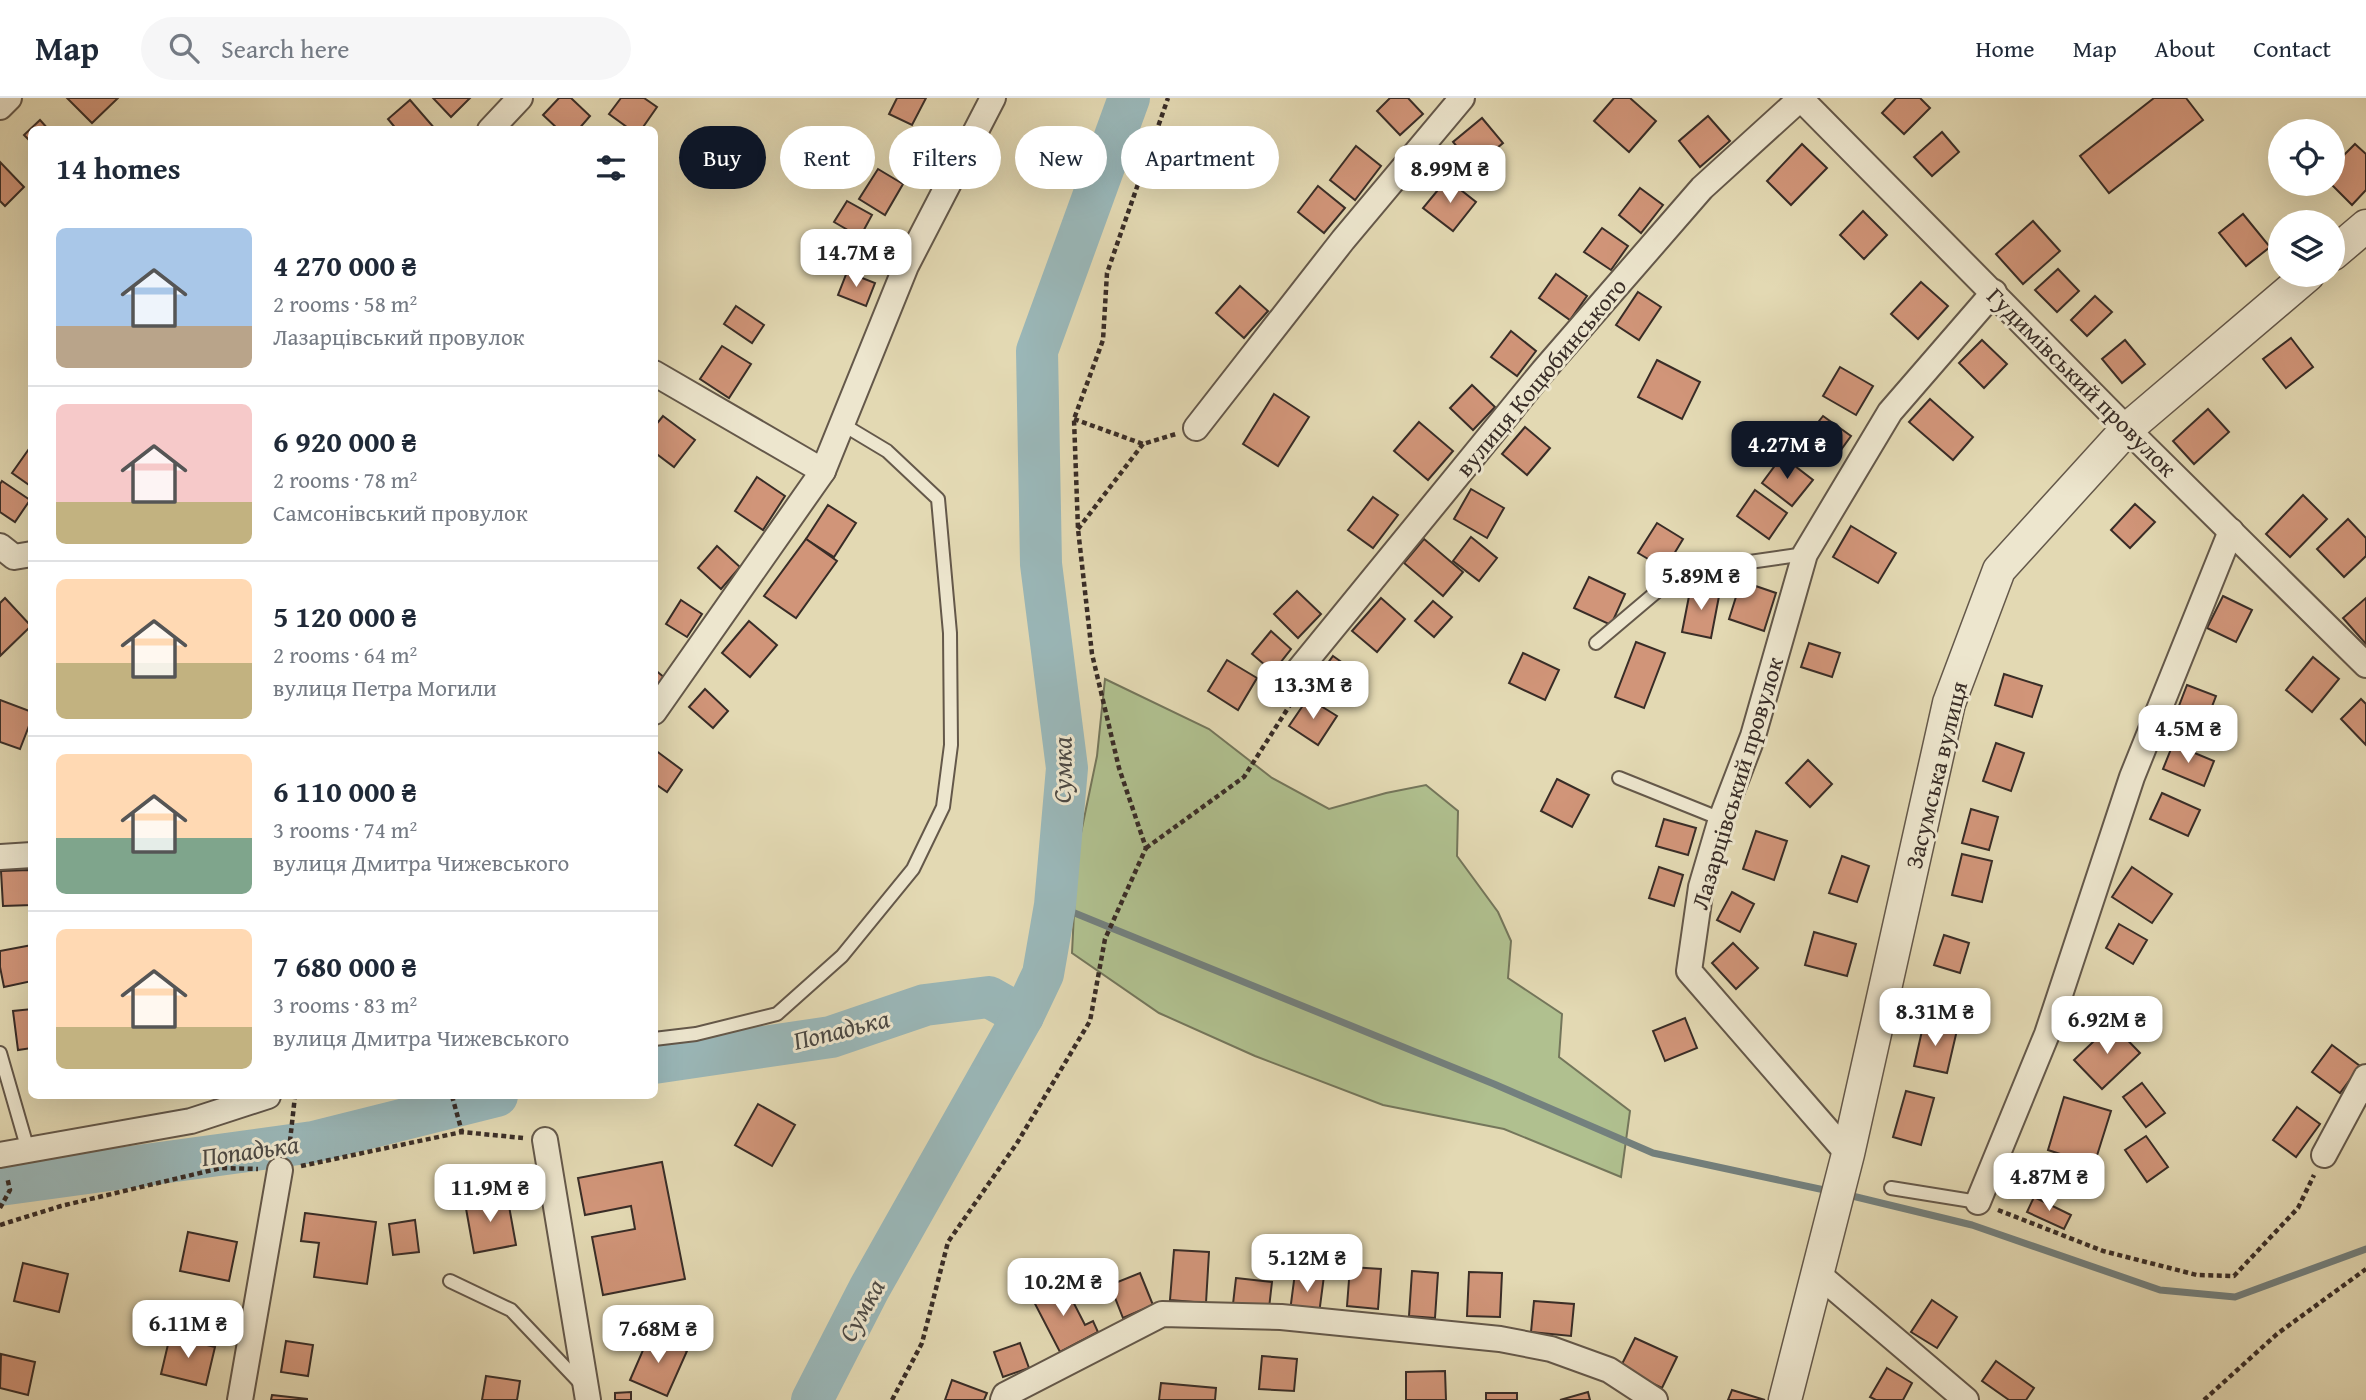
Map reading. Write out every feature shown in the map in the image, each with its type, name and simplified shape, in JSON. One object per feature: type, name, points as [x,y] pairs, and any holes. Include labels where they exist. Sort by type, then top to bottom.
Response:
[{"type":"street","points":[[0,107],[9,98]]},
{"type":"street","points":[[494,126],[520,98]]},
{"type":"street","points":[[658,706],[823,471],[906,266],[993,98]]},
{"type":"street","points":[[1196,428],[1343,240],[1462,98]]},
{"type":"street","name":"Гудимівський провулок","points":[[1800,98],[2127,429],[2366,665]]},
{"type":"street","name":"вулиця Коцюбинського","points":[[1297,672],[1543,371],[1693,198],[1800,98]]},
{"type":"street","points":[[2345,244],[2366,226]]},
{"type":"street","name":"Засумська вулиця","points":[[1785,1400],[1845,1164],[1949,703],[1999,570],[2127,429],[2294,287]]},
{"type":"street","name":"Лазарцівський провулок","points":[[1845,1164],[1689,971],[1701,887],[1721,819],[1753,736],[1805,554],[1890,412],[1994,292]]},
{"type":"street","points":[[658,377],[823,471]]},
{"type":"street","points":[[1978,1202],[2047,1034],[2132,777],[2231,531]]},
{"type":"street","points":[[0,546],[14,556],[28,554]]},
{"type":"street","points":[[0,857],[28,855]]},
{"type":"street","points":[[2324,1155],[2366,1077]]},
{"type":"street","points":[[0,1155],[191,1121],[259,1099]]},
{"type":"street","points":[[545,1140],[588,1395]]},
{"type":"street","points":[[240,1400],[284,1162]]},
{"type":"street","points":[[1818,1274],[1966,1400]]},
{"type":"street","points":[[1003,1400],[1005,1395],[1162,1314],[1281,1317],[1500,1339],[1551,1349],[1609,1370],[1655,1400]]},
{"type":"lane","points":[[658,1039],[696,1034],[777,1014],[842,957],[913,869],[943,807],[951,746],[950,633],[938,499],[887,451],[842,424]]},
{"type":"lane","points":[[1596,643],[1680,572],[1805,554]]},
{"type":"lane","points":[[1619,778],[1721,819]]},
{"type":"lane","points":[[0,1054],[28,1150]]},
{"type":"lane","points":[[1891,1188],[1978,1202]]},
{"type":"lane","points":[[450,1281],[510,1310],[588,1395]]},
{"type":"path","points":[[1146,848],[1119,768],[1092,654],[1078,529],[1074,419],[1103,340],[1107,273],[1168,98]]},
{"type":"path","points":[[1074,419],[1143,444]]},
{"type":"path","points":[[1078,529],[1143,444],[1196,428]]},
{"type":"path","points":[[892,1400],[922,1343],[948,1242],[1017,1143],[1090,1021],[1105,939],[1146,848],[1244,777],[1290,705],[1297,672]]},
{"type":"path","points":[[284,1162],[295,1099]]},
{"type":"path","points":[[453,1099],[461,1132]]},
{"type":"path","points":[[1978,1202],[2103,1251],[2197,1275],[2234,1276],[2298,1208],[2324,1155]]},
{"type":"path","points":[[0,1208],[10,1189]]},
{"type":"path","points":[[2203,1400],[2277,1334],[2366,1269]]},
{"type":"green space","points":[[1105,679],[1209,729],[1272,778],[1329,809],[1426,785],[1458,811],[1457,856],[1498,912],[1511,941],[1508,978],[1562,1014],[1559,1057],[1630,1111],[1621,1177],[1504,1129],[1383,1105],[1255,1056],[1159,1013],[1072,953],[1077,852],[1097,756]]},
{"type":"building","points":[[67,98],[118,98],[92,123]]},
{"type":"building","points":[[433,98],[470,98],[451,117]]},
{"type":"building","points":[[559,98],[571,98],[590,116],[581,126],[555,126],[543,115]]},
{"type":"building","points":[[621,98],[644,98],[657,107],[644,126],[626,126],[609,114]]},
{"type":"building","points":[[897,98],[926,98],[912,125],[889,114]]},
{"type":"building","points":[[1390,98],[1408,98],[1423,114],[1400,135],[1377,111]]},
{"type":"building","points":[[1614,98],[1630,98],[1656,121],[1629,152],[1594,121]]},
{"type":"building","points":[[1896,98],[1920,98],[1930,108],[1904,134],[1882,113]]},
{"type":"building","points":[[2154,98],[2186,98],[2203,120],[2109,193],[2080,156]]},
{"type":"building","points":[[410,100],[433,126],[394,126],[388,119]]},
{"type":"building","points":[[1708,116],[1730,141],[1700,167],[1679,141]]},
{"type":"building","points":[[1482,118],[1503,143],[1474,167],[1453,142]]},
{"type":"building","points":[[40,120],[45,126],[34,126]]},
{"type":"building","points":[[1942,132],[1959,152],[1932,176],[1914,157]]},
{"type":"building","points":[[1802,144],[1827,168],[1791,205],[1767,181]]},
{"type":"building","points":[[2355,144],[2366,154],[2366,190],[2352,205],[2343,196],[2345,154]]},
{"type":"building","points":[[1356,146],[1381,166],[1355,200],[1330,180]]},
{"type":"building","points":[[0,162],[24,187],[5,206],[0,201]]},
{"type":"building","points":[[878,169],[889,176],[889,189],[900,189],[885,215],[859,199],[865,189],[875,189],[875,174]]},
{"type":"building","points":[[1447,179],[1476,202],[1453,231],[1423,208]]},
{"type":"building","points":[[1318,186],[1345,208],[1324,233],[1298,212]]},
{"type":"building","points":[[1640,188],[1663,205],[1641,233],[1619,215]]},
{"type":"building","points":[[847,201],[872,215],[860,237],[834,222]]},
{"type":"building","points":[[1863,211],[1887,235],[1864,259],[1840,235]]},
{"type":"building","points":[[2243,214],[2268,245],[2268,249],[2246,266],[2219,233]]},
{"type":"building","points":[[2033,221],[2060,251],[2023,284],[1996,254]]},
{"type":"building","points":[[1602,228],[1628,246],[1611,270],[1584,252]]},
{"type":"building","points":[[2058,269],[2079,291],[2057,312],[2035,290]]},
{"type":"building","points":[[847,272],[875,283],[866,306],[838,295]]},
{"type":"building","points":[[1556,274],[1587,296],[1570,320],[1539,298]]},
{"type":"building","points":[[1921,282],[1948,306],[1918,339],[1891,314]]},
{"type":"building","points":[[1240,286],[1268,311],[1244,338],[1216,313]]},
{"type":"building","points":[[1638,292],[1661,307],[1639,340],[1616,325]]},
{"type":"building","points":[[2095,296],[2112,312],[2087,336],[2071,320]]},
{"type":"building","points":[[736,306],[764,325],[752,343],[724,324]]},
{"type":"building","points":[[1511,331],[1536,351],[1517,376],[1491,357]]},
{"type":"building","points":[[2291,338],[2313,367],[2286,388],[2263,359]]},
{"type":"building","points":[[1982,340],[2007,364],[1984,388],[1959,363]]},
{"type":"building","points":[[2125,340],[2145,364],[2122,383],[2102,359]]},
{"type":"building","points":[[722,346],[751,364],[729,398],[700,379]]},
{"type":"building","points":[[1657,360],[1700,382],[1682,419],[1638,397]]},
{"type":"building","points":[[1840,367],[1873,386],[1856,415],[1823,396]]},
{"type":"building","points":[[1472,385],[1495,407],[1473,430],[1450,408]]},
{"type":"building","points":[[1274,394],[1309,417],[1278,466],[1243,444]]},
{"type":"building","points":[[1930,399],[1973,437],[1953,460],[1909,422]]},
{"type":"building","points":[[2208,409],[2229,432],[2194,464],[2173,441]]},
{"type":"building","points":[[663,416],[695,440],[674,467],[658,455],[658,422]]},
{"type":"building","points":[[1823,416],[1851,436],[1830,465],[1801,444]]},
{"type":"building","points":[[1419,422],[1453,451],[1428,480],[1394,451]]},
{"type":"building","points":[[1525,427],[1550,448],[1527,475],[1502,454]]},
{"type":"building","points":[[28,450],[28,484],[12,473]]},
{"type":"building","points":[[1782,456],[1813,480],[1792,506],[1762,483]]},
{"type":"building","points":[[757,477],[785,496],[763,530],[735,511]]},
{"type":"building","points":[[2,481],[28,499],[15,522],[0,512]]},
{"type":"building","points":[[1471,489],[1504,508],[1487,538],[1454,519]]},
{"type":"building","points":[[1755,490],[1787,513],[1769,539],[1737,516]]},
{"type":"building","points":[[2303,495],[2327,519],[2290,557],[2266,534]]},
{"type":"building","points":[[1373,497],[1398,515],[1373,548],[1348,530]]},
{"type":"building","points":[[2135,504],[2155,522],[2130,548],[2111,530]]},
{"type":"building","points":[[828,505],[856,523],[834,557],[806,539]]},
{"type":"building","points":[[2348,519],[2366,538],[2366,556],[2344,577],[2317,549]]},
{"type":"building","points":[[1657,523],[1683,539],[1665,569],[1638,553]]},
{"type":"building","points":[[1851,526],[1896,553],[1878,583],[1833,557]]},
{"type":"building","points":[[1471,537],[1497,558],[1479,581],[1453,561]]},
{"type":"building","points":[[806,539],[837,561],[796,618],[764,596]]},
{"type":"building","points":[[1424,539],[1463,572],[1443,596],[1404,563]]},
{"type":"building","points":[[717,546],[740,567],[721,589],[698,568]]},
{"type":"building","points":[[1589,577],[1625,594],[1611,625],[1574,608]]},
{"type":"building","points":[[1741,581],[1776,593],[1764,631],[1729,619]]},
{"type":"building","points":[[1691,586],[1720,591],[1711,638],[1682,632]]},
{"type":"building","points":[[1297,591],[1321,614],[1298,638],[1274,614]]},
{"type":"building","points":[[2223,596],[2252,610],[2236,642],[2207,628]]},
{"type":"building","points":[[5,598],[28,623],[28,629],[0,656],[0,603]]},
{"type":"building","points":[[1381,598],[1405,619],[1377,652],[1352,631]]},
{"type":"building","points":[[2366,598],[2366,644],[2343,618]]},
{"type":"building","points":[[681,600],[702,614],[687,637],[666,624]]},
{"type":"building","points":[[1433,601],[1452,617],[1434,637],[1415,621]]},
{"type":"building","points":[[749,621],[777,645],[750,677],[722,653]]},
{"type":"building","points":[[1271,631],[1291,649],[1273,672],[1252,654]]},
{"type":"building","points":[[1636,642],[1665,653],[1644,708],[1615,697]]},
{"type":"building","points":[[1809,643],[1840,653],[1832,677],[1801,667]]},
{"type":"building","points":[[1523,653],[1559,670],[1545,700],[1509,683]]},
{"type":"building","points":[[1333,656],[1357,673],[1338,700],[1314,682]]},
{"type":"building","points":[[2313,657],[2339,679],[2312,712],[2286,690]]},
{"type":"building","points":[[1227,660],[1257,678],[1238,710],[1208,691]]},
{"type":"building","points":[[658,672],[665,678],[658,686]]},
{"type":"building","points":[[2004,674],[2042,686],[2032,717],[1995,705]]},
{"type":"building","points":[[2187,685],[2216,696],[2201,735],[2172,724]]},
{"type":"building","points":[[705,689],[728,711],[713,728],[689,707]]},
{"type":"building","points":[[1308,698],[1337,716],[1318,745],[1289,726]]},
{"type":"building","points":[[2361,699],[2366,704],[2366,745],[2341,719]]},
{"type":"building","points":[[0,700],[28,710],[28,728],[20,749],[0,742]]},
{"type":"building","points":[[1996,743],[2024,753],[2011,791],[1983,781]]},
{"type":"building","points":[[2173,744],[2214,761],[2204,786],[2163,769]]},
{"type":"building","points":[[658,752],[682,770],[667,792],[658,786]]},
{"type":"building","points":[[1808,760],[1832,784],[1810,807],[1786,783]]},
{"type":"building","points":[[1557,779],[1589,795],[1572,827],[1541,811]]},
{"type":"building","points":[[2162,793],[2200,810],[2188,836],[2150,819]]},
{"type":"building","points":[[1971,809],[1998,817],[1989,850],[1962,843]]},
{"type":"building","points":[[1664,819],[1696,828],[1688,855],[1656,846]]},
{"type":"building","points":[[1756,831],[1787,841],[1774,880],[1743,869]]},
{"type":"building","points":[[1962,854],[1992,861],[1982,902],[1952,895]]},
{"type":"building","points":[[1842,856],[1869,866],[1857,902],[1829,893]]},
{"type":"building","points":[[1659,867],[1683,875],[1674,906],[1649,898]]},
{"type":"building","points":[[2132,867],[2172,894],[2152,923],[2112,897]]},
{"type":"building","points":[[28,870],[28,905],[3,906],[1,871]]},
{"type":"building","points":[[1732,892],[1754,904],[1740,932],[1717,920]]},
{"type":"building","points":[[2119,924],[2147,940],[2133,964],[2106,948]]},
{"type":"building","points":[[1814,932],[1856,944],[1847,976],[1805,965]]},
{"type":"building","points":[[1944,935],[1969,943],[1960,973],[1934,965]]},
{"type":"building","points":[[1733,943],[1758,968],[1736,989],[1712,963]]},
{"type":"building","points":[[28,946],[28,982],[4,987],[0,951]]},
{"type":"building","points":[[28,1009],[28,1049],[18,1050],[13,1011]]},
{"type":"building","points":[[1685,1018],[1697,1048],[1665,1061],[1653,1031]]},
{"type":"building","points":[[1924,1022],[1957,1030],[1947,1073],[1914,1066]]},
{"type":"building","points":[[2112,1024],[2140,1053],[2102,1089],[2074,1060]]},
{"type":"building","points":[[2332,1045],[2360,1066],[2340,1093],[2312,1072]]},
{"type":"building","points":[[2142,1083],[2165,1113],[2146,1127],[2123,1097]]},
{"type":"building","points":[[1906,1091],[1934,1098],[1921,1145],[1893,1137]]},
{"type":"building","points":[[2064,1097],[2111,1111],[2094,1165],[2048,1150]]},
{"type":"building","points":[[758,1104],[795,1125],[772,1166],[735,1145]]},
{"type":"building","points":[[2297,1107],[2320,1124],[2296,1157],[2273,1140]]},
{"type":"building","points":[[2146,1136],[2168,1167],[2147,1182],[2125,1150]]},
{"type":"building","points":[[662,1162],[685,1279],[603,1295],[592,1237],[635,1229],[631,1206],[585,1215],[578,1178]]},
{"type":"building","points":[[507,1195],[516,1245],[474,1253],[465,1203]]},
{"type":"building","points":[[2034,1197],[2071,1215],[2064,1229],[2027,1212]]},
{"type":"building","points":[[305,1213],[376,1222],[367,1284],[314,1277],[319,1243],[301,1241]]},
{"type":"building","points":[[415,1220],[419,1252],[393,1255],[389,1224]]},
{"type":"building","points":[[188,1232],[237,1242],[229,1281],[180,1271]]},
{"type":"building","points":[[1174,1250],[1209,1252],[1206,1303],[1170,1300]]},
{"type":"building","points":[[23,1263],[68,1274],[59,1312],[14,1301]]},
{"type":"building","points":[[1350,1267],[1381,1269],[1378,1309],[1347,1306]]},
{"type":"building","points":[[1412,1271],[1438,1273],[1435,1318],[1409,1316]]},
{"type":"building","points":[[1469,1272],[1502,1273],[1500,1317],[1467,1316]]},
{"type":"building","points":[[1140,1273],[1153,1305],[1123,1318],[1110,1285]]},
{"type":"building","points":[[1295,1273],[1324,1276],[1319,1314],[1290,1311]]},
{"type":"building","points":[[1236,1278],[1272,1282],[1269,1308],[1233,1304]]},
{"type":"building","points":[[1064,1284],[1085,1325],[1093,1321],[1098,1332],[1060,1352],[1033,1300]]},
{"type":"building","points":[[1932,1300],[1957,1317],[1937,1348],[1911,1332]]},
{"type":"building","points":[[1534,1301],[1574,1304],[1571,1336],[1531,1332]]},
{"type":"building","points":[[650,1334],[687,1351],[667,1396],[630,1380]]},
{"type":"building","points":[[170,1336],[215,1347],[206,1385],[161,1374]]},
{"type":"building","points":[[1635,1338],[1677,1357],[1662,1388],[1620,1368]]},
{"type":"building","points":[[286,1341],[313,1345],[308,1376],[281,1372]]},
{"type":"building","points":[[1020,1343],[1029,1368],[1003,1377],[994,1352]]},
{"type":"building","points":[[1,1354],[35,1362],[28,1395],[0,1388]]},
{"type":"building","points":[[1262,1356],[1297,1359],[1294,1391],[1259,1389]]},
{"type":"building","points":[[1996,1361],[2034,1388],[2026,1400],[2009,1400],[1982,1381]]},
{"type":"building","points":[[1887,1368],[1912,1383],[1903,1400],[1876,1400],[1870,1397]]},
{"type":"building","points":[[1445,1371],[1446,1400],[1406,1400],[1406,1372]]},
{"type":"building","points":[[486,1376],[520,1381],[517,1400],[482,1400]]},
{"type":"building","points":[[952,1380],[987,1393],[984,1400],[945,1400]]},
{"type":"building","points":[[1161,1383],[1216,1388],[1215,1400],[1159,1400]]},
{"type":"building","points":[[1732,1390],[1765,1400],[1728,1400]]},
{"type":"building","points":[[631,1392],[631,1400],[615,1400],[615,1393]]},
{"type":"building","points":[[1588,1392],[1590,1400],[1560,1400]]},
{"type":"building","points":[[1486,1393],[1517,1393],[1517,1400],[1486,1400]]},
{"type":"building","points":[[272,1395],[307,1399],[307,1400],[271,1400]]},
{"type":"waterway","name":"Сумка","points":[[812,1400],[869,1289],[1023,1016],[1043,974],[1055,905],[1067,768],[1041,564],[1037,351],[1129,98]]},
{"type":"waterway","points":[[1055,905],[1494,1084],[1653,1153],[1829,1191]]},
{"type":"waterway","name":"Попадька","points":[[658,1062],[831,1037],[925,1005],[989,997],[1023,1016]]},
{"type":"waterway","name":"Попадька","points":[[0,1185],[313,1142],[485,1099]]},
{"type":"waterway","points":[[1844,1194],[1972,1225],[2160,1290],[2235,1297],[2366,1249]]}]
